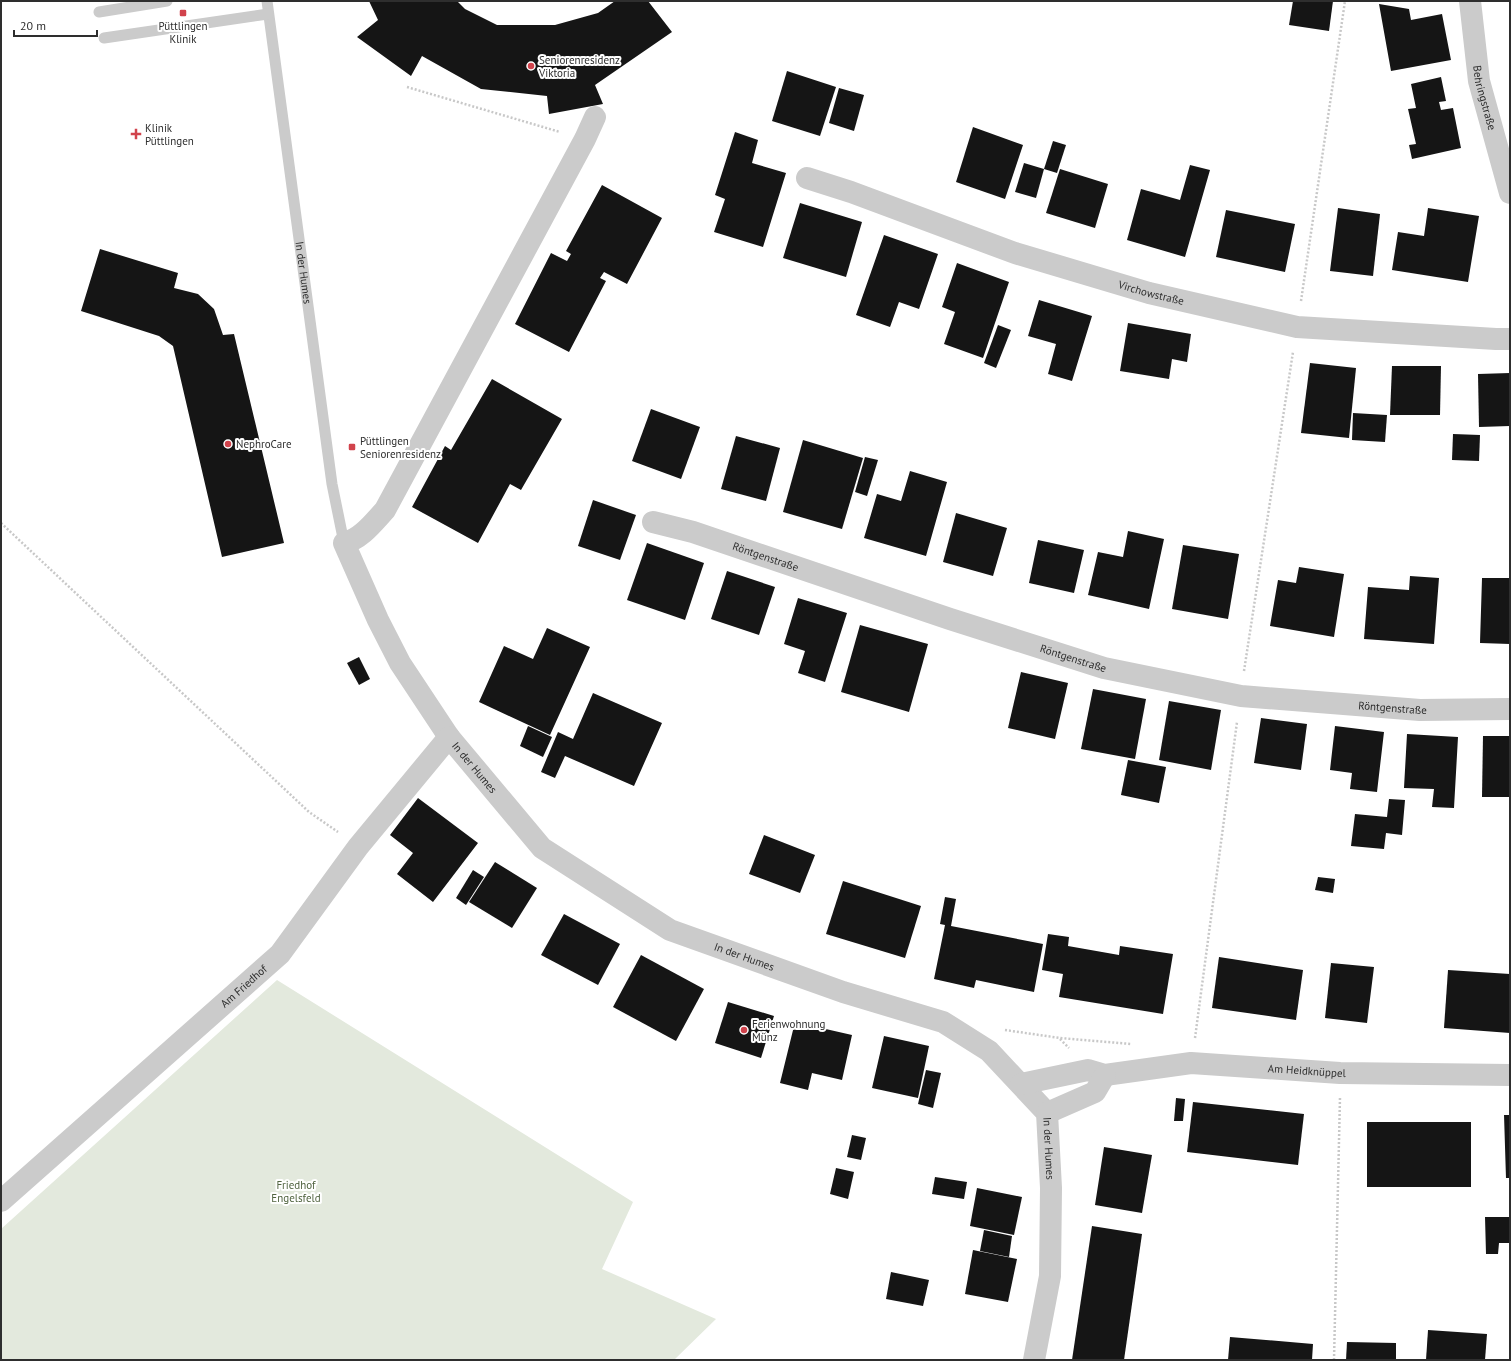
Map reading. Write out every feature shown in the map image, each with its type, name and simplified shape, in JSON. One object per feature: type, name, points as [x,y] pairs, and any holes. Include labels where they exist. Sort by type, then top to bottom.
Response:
[{"type":"street","name":"Behringstraße","points":[[1470,1],[1479,81],[1510,193]]},
{"type":"street","points":[[344,543],[351,542],[364,532],[385,510],[596,117]]},
{"type":"street","name":"Virchowstraße","points":[[807,178],[851,192],[1015,253],[1149,293],[1297,327],[1496,339],[1510,338]]},
{"type":"street","name":"Röntgenstraße","points":[[653,522],[693,532],[950,619],[1104,668],[1240,696],[1420,710],[1510,709]]},
{"type":"street","name":"In der Humes","points":[[344,543],[378,620],[400,663],[449,737],[542,848],[670,930],[843,992],[943,1022],[989,1051],[1047,1113],[1051,1188],[1050,1276],[1034,1360]]},
{"type":"street","name":"Am Friedhof","points":[[1,1201],[280,954],[358,847],[449,737]]},
{"type":"street","name":"Am Heidknüppel","points":[[1021,1084],[1088,1070],[1105,1075],[1191,1063],[1340,1073],[1510,1075]]},
{"type":"street","points":[[1047,1113],[1095,1092],[1105,1075]]},
{"type":"lane","points":[[99,12],[167,1]]},
{"type":"lane","name":"In der Humes","points":[[266,1],[332,484],[344,543]]},
{"type":"lane","points":[[104,38],[268,14]]},
{"type":"path","points":[[1191,1063],[1240,696],[1297,327],[1345,1]]},
{"type":"path","points":[[407,87],[585,140]]},
{"type":"path","points":[[1,523],[309,812],[358,847]]},
{"type":"path","points":[[997,1029],[1060,1038],[1138,1045]]},
{"type":"path","points":[[1334,1360],[1340,1073]]},
{"type":"green space","name":"Friedhof Engelsfeld","points":[[277,980],[633,1202],[602,1269],[716,1319],[674,1360],[1,1360],[1,1229]]},
{"type":"building","name":"Seniorenresidenz Viktoria","points":[[369,1],[457,1],[465,9],[497,25],[555,25],[598,13],[615,1],[648,1],[672,32],[595,85],[603,104],[549,114],[547,96],[481,89],[422,56],[411,76],[357,37],[378,20]]},
{"type":"building","points":[[1293,1],[1333,1],[1329,31],[1289,25]]},
{"type":"building","points":[[1379,4],[1409,9],[1411,20],[1442,14],[1451,60],[1391,71]]},
{"type":"building","points":[[787,71],[836,87],[820,136],[772,121]]},
{"type":"building","points":[[1441,77],[1446,101],[1439,102],[1441,110],[1453,108],[1461,148],[1412,159],[1409,145],[1416,144],[1408,109],[1416,108],[1411,84]]},
{"type":"building","points":[[839,88],[864,95],[854,131],[829,123]]},
{"type":"building","points":[[973,127],[1023,145],[1005,199],[956,182]]},
{"type":"building","points":[[735,132],[758,140],[752,163],[786,173],[763,247],[714,232],[725,199],[715,195]]},
{"type":"building","points":[[1053,141],[1066,145],[1057,173],[1044,169]]},
{"type":"building","points":[[1024,163],[1044,169],[1036,198],[1015,192]]},
{"type":"building","points":[[1190,165],[1210,170],[1185,257],[1127,240],[1141,189],[1180,200]]},
{"type":"building","points":[[1060,169],[1108,184],[1095,228],[1046,213]]},
{"type":"building","points":[[602,185],[662,218],[627,284],[604,272],[600,278],[606,281],[569,352],[515,324],[551,253],[567,261],[571,254],[566,251]]},
{"type":"building","points":[[800,203],[862,222],[846,277],[783,258]]},
{"type":"building","points":[[1338,208],[1380,214],[1373,276],[1330,271]]},
{"type":"building","points":[[1428,208],[1479,216],[1468,282],[1392,270],[1398,232],[1424,236]]},
{"type":"building","points":[[1226,210],[1295,224],[1285,272],[1216,257]]},
{"type":"building","points":[[884,235],[938,254],[919,309],[899,302],[890,327],[856,315]]},
{"type":"building","name":"NephroCare","points":[[100,249],[178,273],[174,288],[198,294],[214,309],[223,335],[234,334],[284,543],[222,557],[173,346],[159,336],[81,311]]},
{"type":"building","points":[[957,263],[1009,282],[983,358],[944,344],[955,312],[942,307]]},
{"type":"building","points":[[1039,300],[1092,316],[1072,381],[1048,374],[1056,344],[1028,336]]},
{"type":"building","points":[[1128,323],[1191,334],[1187,362],[1172,359],[1169,379],[1120,371]]},
{"type":"building","points":[[998,325],[1011,330],[996,368],[984,363]]},
{"type":"building","points":[[1310,363],[1356,368],[1349,438],[1301,433]]},
{"type":"building","points":[[1392,366],[1441,366],[1440,415],[1390,415]]},
{"type":"building","points":[[1510,373],[1510,426],[1479,427],[1478,374]]},
{"type":"building","points":[[492,379],[562,419],[521,490],[510,484],[478,543],[412,507],[445,446],[451,450]]},
{"type":"building","points":[[651,409],[700,427],[681,479],[632,461]]},
{"type":"building","points":[[1353,413],[1387,415],[1385,442],[1352,440]]},
{"type":"building","points":[[1453,434],[1480,435],[1479,461],[1452,460]]},
{"type":"building","points":[[736,436],[780,448],[766,501],[721,489]]},
{"type":"building","points":[[803,440],[863,458],[842,529],[783,512]]},
{"type":"building","points":[[865,457],[878,460],[867,496],[855,492]]},
{"type":"building","points":[[910,471],[947,482],[926,556],[864,538],[877,494],[901,501]]},
{"type":"building","points":[[593,500],[636,515],[620,560],[578,546]]},
{"type":"building","points":[[956,513],[1007,528],[993,576],[943,562]]},
{"type":"building","points":[[1128,531],[1164,539],[1149,609],[1088,595],[1098,552],[1123,557]]},
{"type":"building","points":[[1038,540],[1084,550],[1074,593],[1029,583]]},
{"type":"building","points":[[647,543],[704,563],[685,620],[627,600]]},
{"type":"building","points":[[1183,545],[1239,554],[1228,619],[1172,609]]},
{"type":"building","points":[[1299,567],[1344,574],[1334,637],[1270,626],[1278,580],[1296,583]]},
{"type":"building","points":[[727,571],[775,587],[759,635],[711,619]]},
{"type":"building","points":[[1410,576],[1439,578],[1434,644],[1364,639],[1368,587],[1409,590]]},
{"type":"building","points":[[1482,578],[1510,578],[1510,644],[1480,643]]},
{"type":"building","points":[[798,598],[847,613],[825,682],[798,673],[805,651],[784,644]]},
{"type":"building","points":[[860,625],[928,644],[909,712],[841,692]]},
{"type":"building","points":[[547,628],[590,647],[550,735],[479,702],[504,646],[533,659]]},
{"type":"building","points":[[359,657],[370,679],[359,685],[347,663]]},
{"type":"building","points":[[1021,672],[1068,683],[1055,739],[1008,728]]},
{"type":"building","points":[[1093,689],[1146,699],[1135,759],[1081,749]]},
{"type":"building","points":[[593,693],[662,723],[634,786],[565,756],[555,778],[541,772],[558,732],[573,739]]},
{"type":"building","points":[[1169,701],[1221,710],[1211,770],[1159,760]]},
{"type":"building","points":[[1261,718],[1307,724],[1301,770],[1254,763]]},
{"type":"building","points":[[528,726],[552,737],[543,757],[520,746]]},
{"type":"building","points":[[1335,726],[1384,732],[1377,792],[1350,789],[1352,773],[1330,770]]},
{"type":"building","points":[[1407,734],[1458,737],[1454,808],[1432,807],[1434,789],[1404,788]]},
{"type":"building","points":[[1483,736],[1510,736],[1510,797],[1482,797]]},
{"type":"building","points":[[1128,760],[1166,767],[1159,803],[1121,795]]},
{"type":"building","points":[[418,798],[478,843],[433,902],[397,874],[413,853],[390,835]]},
{"type":"building","points":[[1389,799],[1405,800],[1402,835],[1386,833],[1384,849],[1351,846],[1355,814],[1387,817]]},
{"type":"building","points":[[764,835],[815,855],[800,893],[749,874]]},
{"type":"building","points":[[495,862],[537,888],[512,928],[469,902]]},
{"type":"building","points":[[473,870],[484,877],[466,905],[456,898]]},
{"type":"building","points":[[1318,877],[1335,879],[1333,893],[1315,890]]},
{"type":"building","points":[[843,881],[921,906],[905,958],[826,934]]},
{"type":"building","points":[[945,897],[956,899],[951,926],[1043,944],[1034,992],[976,980],[974,988],[934,979],[945,925],[940,924]]},
{"type":"building","points":[[564,914],[620,944],[598,985],[541,955]]},
{"type":"building","points":[[1048,934],[1069,937],[1068,946],[1119,955],[1120,946],[1173,954],[1163,1014],[1059,997],[1063,974],[1042,970]]},
{"type":"building","points":[[641,955],[704,989],[676,1041],[613,1007]]},
{"type":"building","points":[[1219,957],[1303,970],[1296,1020],[1212,1008]]},
{"type":"building","points":[[1331,963],[1374,967],[1367,1023],[1325,1018]]},
{"type":"building","points":[[1448,970],[1510,974],[1510,1033],[1444,1028]]},
{"type":"building","name":"Ferienwohnung Münz","points":[[728,1002],[774,1016],[761,1058],[715,1043]]},
{"type":"building","points":[[795,1022],[852,1035],[842,1080],[812,1073],[808,1090],[780,1083]]},
{"type":"building","points":[[884,1036],[929,1046],[918,1098],[872,1088]]},
{"type":"building","points":[[926,1070],[941,1073],[933,1108],[918,1104]]},
{"type":"building","points":[[1176,1098],[1185,1099],[1183,1121],[1174,1121]]},
{"type":"building","points":[[1193,1102],[1304,1114],[1298,1165],[1187,1152]]},
{"type":"building","points":[[1504,1115],[1510,1115],[1510,1178],[1506,1178]]},
{"type":"building","points":[[1367,1122],[1471,1122],[1471,1187],[1367,1187]]},
{"type":"building","points":[[852,1135],[866,1138],[861,1160],[847,1157]]},
{"type":"building","points":[[1104,1147],[1152,1155],[1142,1213],[1095,1205]]},
{"type":"building","points":[[836,1168],[854,1172],[848,1199],[830,1194]]},
{"type":"building","points":[[935,1177],[967,1182],[964,1199],[932,1194]]},
{"type":"building","points":[[977,1188],[1022,1197],[1014,1235],[970,1226]]},
{"type":"building","points":[[1485,1217],[1510,1217],[1510,1243],[1499,1243],[1498,1254],[1486,1254]]},
{"type":"building","points":[[1092,1226],[1142,1234],[1124,1360],[1072,1360]]},
{"type":"building","points":[[984,1230],[1012,1236],[1009,1257],[980,1251]]},
{"type":"building","points":[[973,1250],[1017,1259],[1008,1302],[965,1294]]},
{"type":"building","points":[[891,1272],[929,1280],[923,1306],[886,1299]]},
{"type":"building","points":[[1428,1330],[1487,1334],[1485,1360],[1426,1360]]},
{"type":"building","points":[[1230,1337],[1313,1344],[1312,1360],[1228,1360]]},
{"type":"building","points":[[1347,1342],[1396,1343],[1396,1360],[1346,1360]]},
{"type":"place","name":"Püttlingen Klinik","points":[[183,13]]},
{"type":"place","name":"Seniorenresidenz Viktoria","points":[[531,66]]},
{"type":"place","name":"Klinik Püttlingen","points":[[136,134]]},
{"type":"place","name":"NephroCare","points":[[228,444]]},
{"type":"place","name":"Püttlingen Seniorenresidenz","points":[[352,447]]},
{"type":"place","name":"Ferienwohnung Münz","points":[[744,1030]]}]
